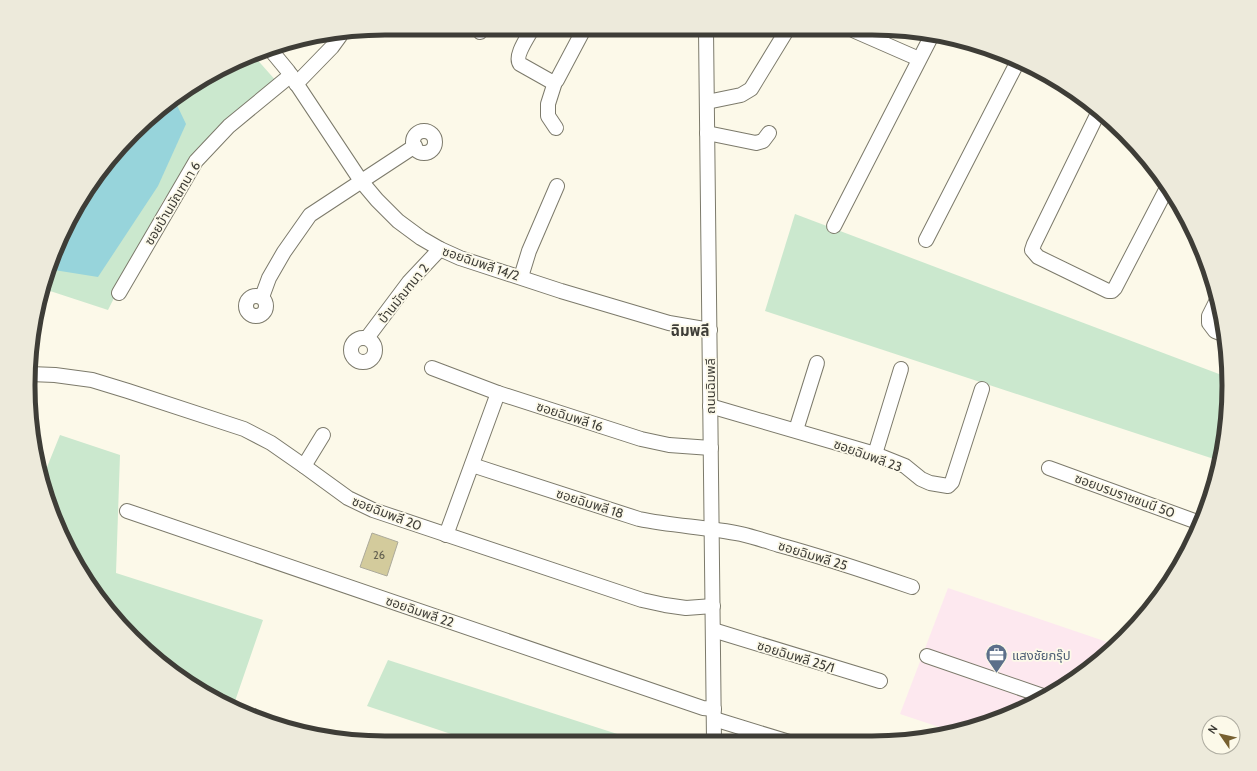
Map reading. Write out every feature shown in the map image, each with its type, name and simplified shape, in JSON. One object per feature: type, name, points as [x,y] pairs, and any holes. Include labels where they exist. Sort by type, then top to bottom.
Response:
[{"type":"street","points":[[529,35],[518,55],[518,61],[526,68],[552,82],[555,82]]},
{"type":"street","points":[[556,128],[548,116],[548,104],[555,82],[581,35]]},
{"type":"street","name":"ถนนฉิมพลี","points":[[706,35],[714,736]]},
{"type":"street","points":[[706,46],[713,35]]},
{"type":"street","points":[[707,102],[741,95],[751,89],[784,35]]},
{"type":"street","points":[[864,35],[919,60]]},
{"type":"street","name":"ซอยบ้านมัณฑนา 6","points":[[119,293],[196,161],[229,126],[294,80],[332,47],[338,38]]},
{"type":"street","points":[[834,226],[929,40]]},
{"type":"street","name":"ซอยฉิมพลี 14/2","points":[[274,54],[294,80],[361,181],[398,221],[421,238],[460,258],[561,291],[669,323],[710,330]]},
{"type":"street","points":[[926,240],[1015,66]]},
{"type":"street","points":[[1096,116],[1034,244],[1032,250],[1038,257],[1108,291],[1112,291],[1115,288],[1164,193]]},
{"type":"street","points":[[707,133],[756,143],[763,140],[770,133]]},
{"type":"street","points":[[262,297],[269,278],[284,252],[310,215],[415,146]]},
{"type":"street","points":[[521,277],[529,251],[557,186]]},
{"type":"street","name":"บ้านมัณฑนา 2","points":[[367,338],[409,282],[440,249]]},
{"type":"street","points":[[1213,308],[1209,316],[1209,324],[1218,332]]},
{"type":"street","points":[[796,430],[817,363]]},
{"type":"street","name":"ซอยฉิมพลี 16","points":[[432,368],[498,392],[656,444],[711,448]]},
{"type":"street","points":[[875,454],[901,369]]},
{"type":"street","name":"ซอยฉิมพลี 20","points":[[36,374],[55,375],[92,380],[244,429],[271,443],[348,498],[374,510],[446,535],[642,600],[686,608],[713,606]]},
{"type":"street","name":"ซอยฉิมพลี 23","points":[[710,406],[875,454],[905,466],[921,479],[930,484],[948,486],[952,482],[982,390]]},
{"type":"street","points":[[446,535],[498,392]]},
{"type":"street","points":[[304,466],[323,435]]},
{"type":"street","name":"ซอยฉิมพลี 18","points":[[472,464],[639,519],[664,524],[712,529]]},
{"type":"street","name":"ซอยบรมราชชนนี 50","points":[[1049,468],[1195,521]]},
{"type":"street","name":"ซอยฉิมพลี 22","points":[[127,512],[703,708],[714,714],[773,736]]},
{"type":"street","name":"ซอยฉิมพลี 25","points":[[712,529],[742,535],[824,557],[912,587]]},
{"type":"street","name":"ซอยฉิมพลี 25/1","points":[[713,630],[880,681]]},
{"type":"street","points":[[927,656],[1038,694]]},
{"type":"shaded area","name":"แสงชัยกรุ๊ป","points":[[948,588],[1109,643],[1085,664],[1047,689],[1027,700],[984,717],[943,728],[900,714]]},
{"type":"green space","points":[[257,60],[277,82],[178,180],[163,201],[108,310],[48,290],[62,251],[82,210],[107,172],[122,154],[154,122],[172,107],[210,82],[230,71]]},
{"type":"green space","points":[[795,214],[1222,375],[1219,431],[1214,459],[765,311]]},
{"type":"green space","points":[[60,435],[120,455],[116,573],[263,620],[235,702],[210,689],[172,664],[154,649],[122,617],[107,599],[82,561],[71,541],[54,498],[46,470]]},
{"type":"green space","points":[[388,660],[624,736],[457,736],[367,706]]},
{"type":"water","points":[[176,104],[186,124],[158,186],[98,277],[55,270],[71,230],[94,191],[122,154],[154,122]]},
{"type":"building","points":[[372,533],[398,542],[387,576],[360,567]]},
{"type":"place","name":"แสงชัยกรุ๊ป","points":[[997,674]]},
{"type":"district","name":"ฉิมพลี","points":[[690,331]]}]
